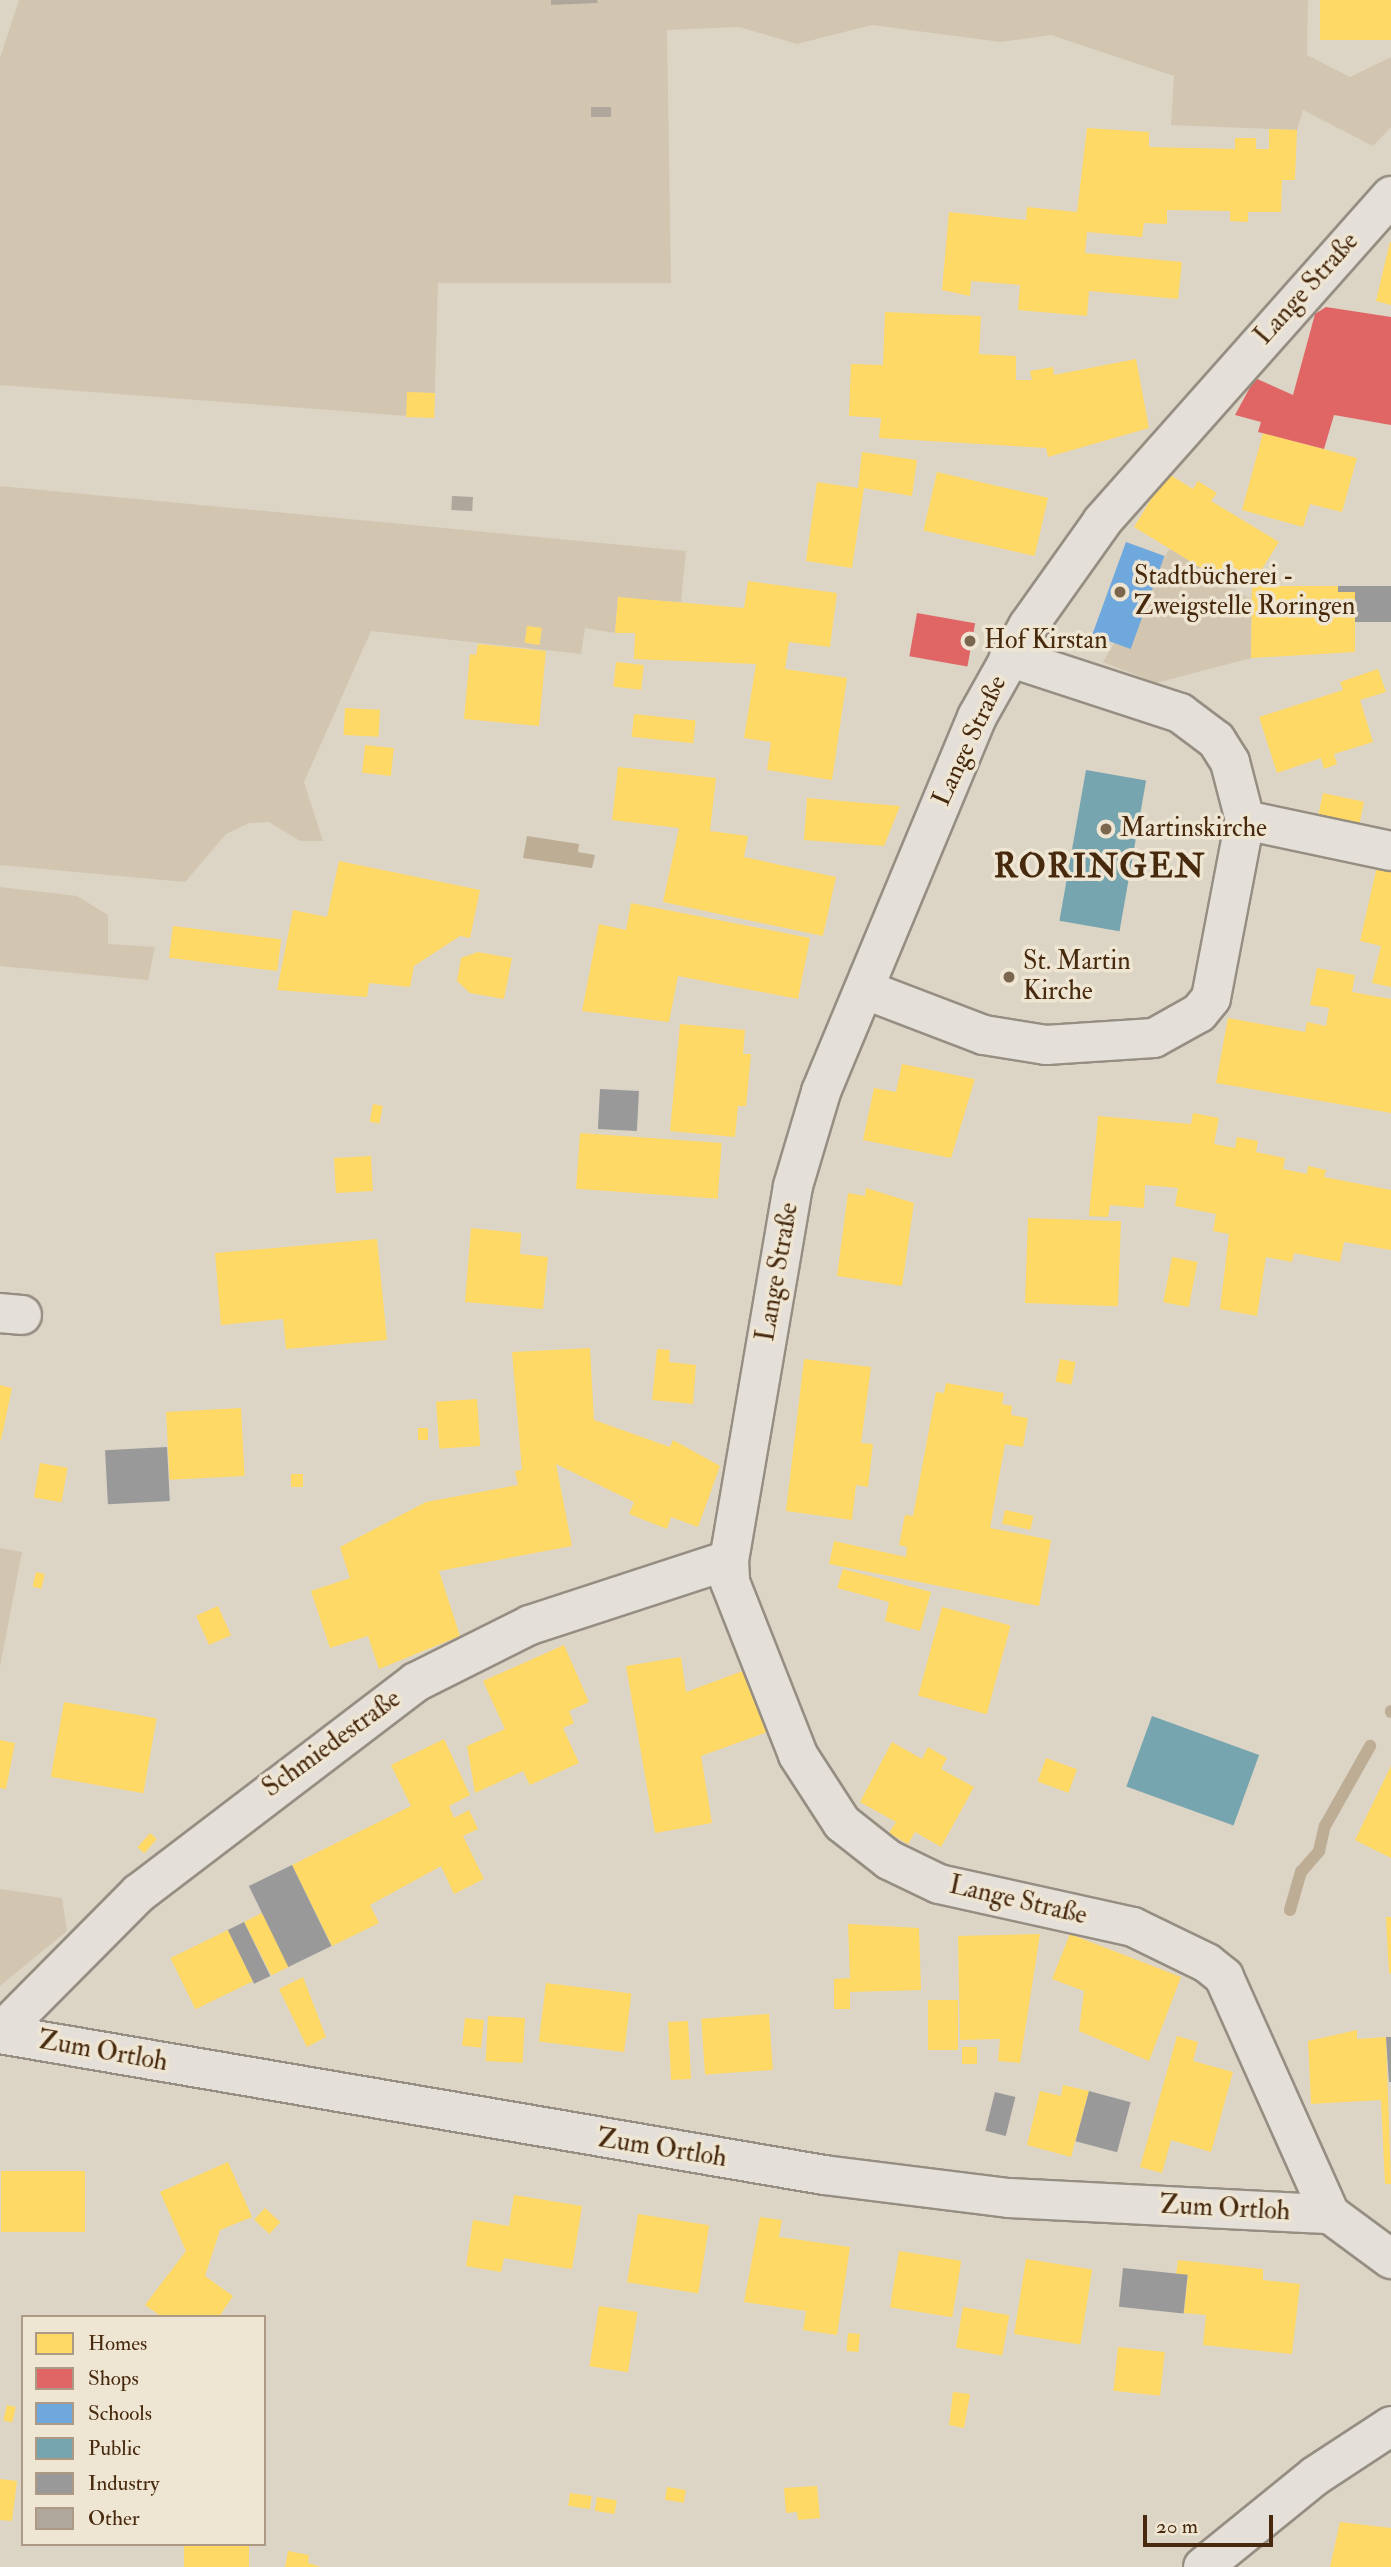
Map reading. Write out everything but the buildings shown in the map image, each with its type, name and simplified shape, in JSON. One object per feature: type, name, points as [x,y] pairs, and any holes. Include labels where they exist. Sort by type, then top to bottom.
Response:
[{"type":"street","name":"Lange Straße","points":[[1330,2214],[1224,1978],[1207,1964],[1133,1927],[933,1882],[889,1860],[842,1823],[798,1755],[730,1582],[729,1560],[793,1186],[821,1092],[866,990],[942,799],[1009,657],[1102,522],[1391,196]]},
{"type":"street","points":[[866,990],[1016,1042],[1084,1045],[1168,1034],[1199,1013],[1218,981],[1245,820],[1230,762],[1199,725],[1009,657]]},
{"type":"street","points":[[1245,820],[1391,851]]},
{"type":"street","name":"Schmiedestraße","points":[[0,2034],[139,1893],[416,1682],[552,1616],[729,1560]]},
{"type":"street","name":"Zum Ortloh","points":[[0,2034],[824,2175],[1009,2198],[1330,2214]]},
{"type":"street","points":[[1330,2214],[1391,2259]]},
{"type":"street","points":[[1203,2567],[1315,2476],[1391,2426]]},
{"type":"shaded area","points":[[19,0],[1308,0],[1307,55],[1350,77],[1391,57],[1391,127],[1373,146],[1303,110],[1297,130],[1171,125],[1174,76],[1051,35],[1001,42],[872,25],[797,44],[739,27],[667,30],[671,283],[438,283],[434,418],[0,385],[0,58]]},
{"type":"shaded area","points":[[0,486],[686,551],[681,602],[618,598],[615,633],[585,628],[581,654],[371,631],[304,782],[323,841],[300,841],[269,822],[249,823],[226,834],[185,882],[0,865]]},
{"type":"shaded area","points":[[1170,548],[1252,600],[1251,658],[1156,683],[1103,662]]},
{"type":"shaded area","points":[[527,836],[579,844],[578,852],[595,855],[592,868],[523,858]]},
{"type":"shaded area","points":[[0,887],[77,896],[108,915],[108,944],[155,947],[148,980],[0,966]]},
{"type":"shaded area","points":[[0,1548],[22,1552],[0,1667]]},
{"type":"shaded area","points":[[0,1889],[62,1898],[67,1931],[0,1986]]},
{"type":"waterway","points":[[1290,1910],[1301,1872],[1319,1851],[1325,1826],[1370,1746]]},
{"type":"place","name":"Stadtbücherei - Zweigstelle Roringen","points":[[1120,592]]},
{"type":"place","name":"Hof Kirstan","points":[[970,641]]},
{"type":"place","name":"Martinskirche","points":[[1106,829]]},
{"type":"place","name":"St. Martin Kirche","points":[[1009,977]]},
{"type":"district","name":"RORINGEN","points":[[1100,867]]}]
